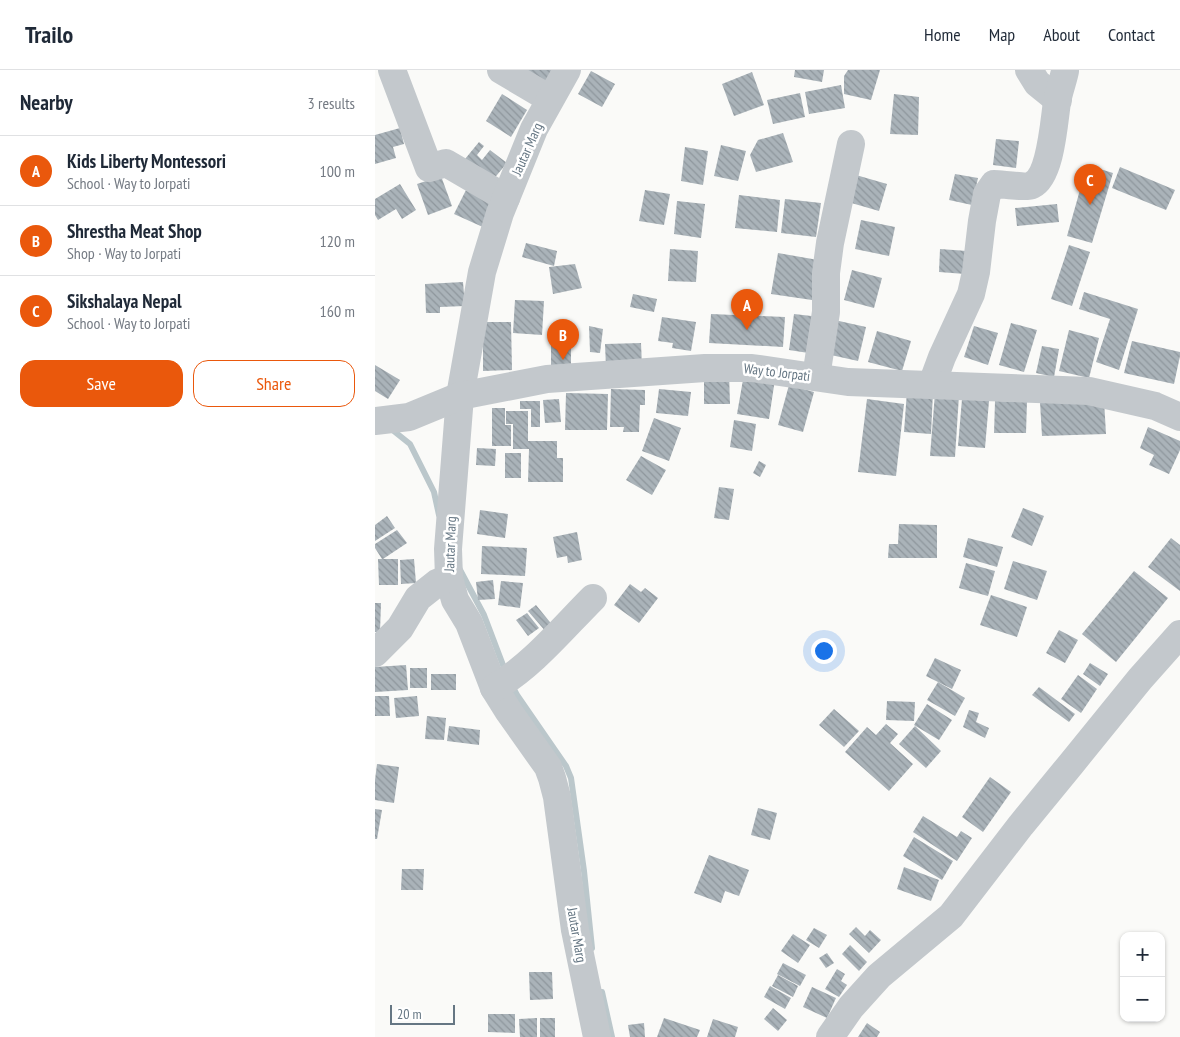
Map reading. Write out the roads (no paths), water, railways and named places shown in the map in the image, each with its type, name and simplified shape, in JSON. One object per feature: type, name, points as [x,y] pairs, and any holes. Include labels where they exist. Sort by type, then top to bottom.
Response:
[{"type":"street","points":[[392,70],[429,168],[446,163],[506,198]]},
{"type":"street","points":[[501,70],[551,99]]},
{"type":"street","name":"Jautar Marg","points":[[567,70],[534,129],[500,213],[482,272],[460,396],[448,549],[449,578],[455,600],[469,623],[499,685],[509,712],[548,767],[552,778],[557,798],[575,930],[597,1037]]},
{"type":"street","points":[[1029,70],[1037,83],[1058,100]]},
{"type":"street","points":[[932,384],[973,288],[987,194],[994,184],[1031,186],[1039,181],[1049,155],[1065,71]]},
{"type":"street","points":[[816,377],[826,312],[826,273],[829,243],[851,144]]},
{"type":"street","name":"Way to Jorpati","points":[[375,421],[409,417],[460,396],[547,379],[705,368],[752,368],[848,382],[1089,391],[1155,406],[1180,417]]},
{"type":"street","points":[[375,654],[400,628],[418,598],[437,583],[449,578]]},
{"type":"street","points":[[499,685],[530,662],[593,598]]},
{"type":"street","points":[[830,1037],[851,1007],[879,976],[951,916],[1077,756],[1140,679],[1180,634]]},
{"type":"waterway","points":[[390,428],[410,444],[434,492],[439,515]]},
{"type":"waterway","points":[[459,568],[484,615],[506,673]]},
{"type":"waterway","points":[[511,684],[566,766],[571,778],[584,871],[592,948]]},
{"type":"waterway","points":[[602,992],[612,1037]]},
{"type":"place","name":"Sikshalaya Nepal","points":[[1090,205]]},
{"type":"place","name":"Kids Liberty Montessori","points":[[747,330]]},
{"type":"place","name":"Shrestha Meat Shop","points":[[563,360]]}]
